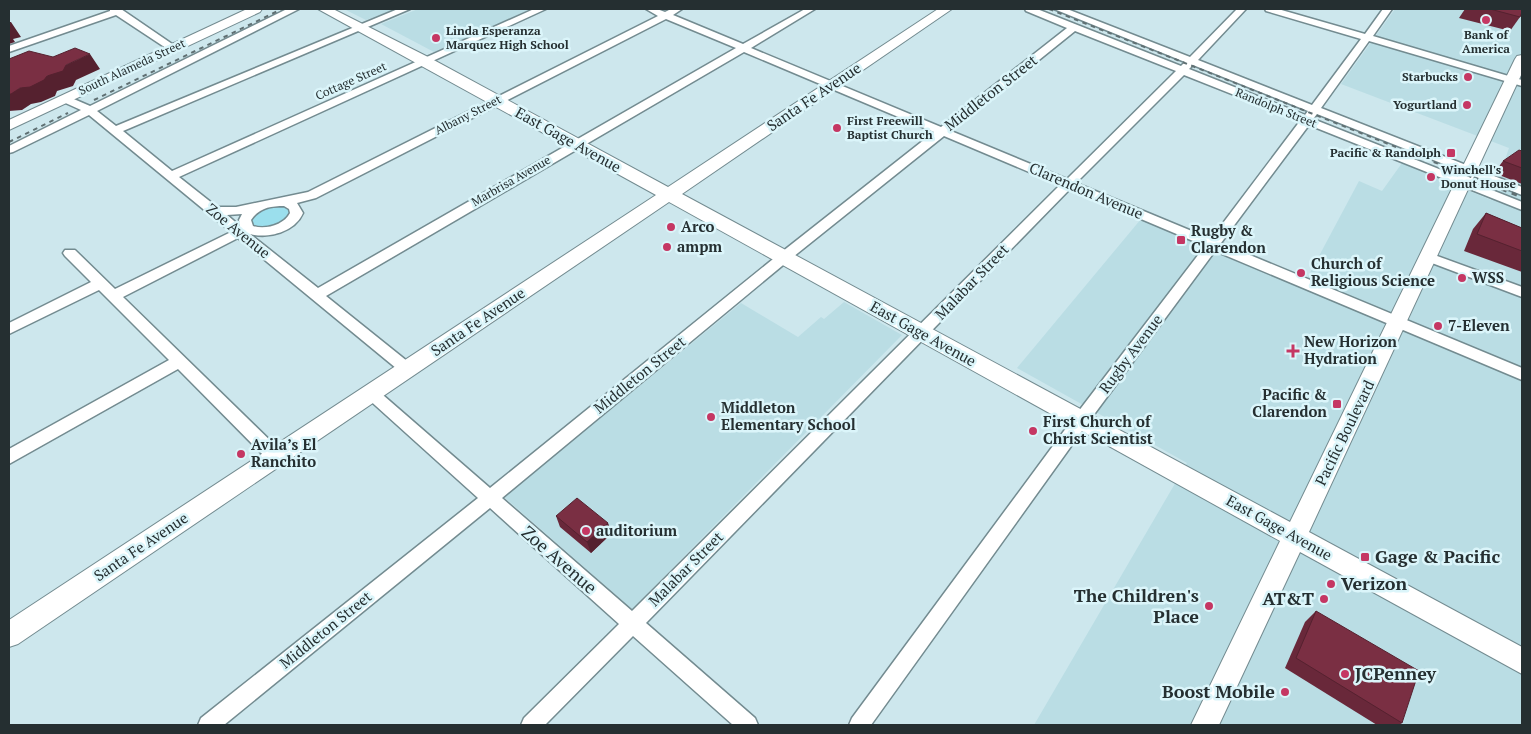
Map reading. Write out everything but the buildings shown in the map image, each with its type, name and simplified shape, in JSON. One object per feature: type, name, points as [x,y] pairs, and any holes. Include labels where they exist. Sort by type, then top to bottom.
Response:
[{"type":"main road","name":"South Alameda Street","points":[[9,126],[254,9]]},
{"type":"main road","name":"East Gage Avenue","points":[[324,9],[425,61],[1522,661]]},
{"type":"main road","name":"Santa Fe Avenue","points":[[9,635],[946,9]]},
{"type":"main road","name":"Pacific Boulevard","points":[[1205,725],[1429,257],[1465,176],[1517,81],[1522,59]]},
{"type":"street","points":[[9,150],[294,9]]},
{"type":"street","points":[[115,130],[405,9]]},
{"type":"street","name":"Cottage Street","points":[[171,176],[541,9]]},
{"type":"street","name":"Clarendon Avenue","points":[[650,9],[1522,374]]},
{"type":"street","name":"Albany Street","points":[[266,254],[269,240],[295,214],[305,200],[312,195],[678,9]]},
{"type":"street","name":"Marbrisa Avenue","points":[[317,295],[811,9]]},
{"type":"street","name":"Randolph Street","points":[[1030,9],[1191,60],[1310,114],[1465,176],[1522,206]]},
{"type":"street","name":"Randolph Street","points":[[1059,9],[1079,23],[1182,70],[1310,114]]},
{"type":"street","name":"Malabar Street","points":[[531,725],[1068,184],[1160,94],[1242,9]]},
{"type":"street","points":[[1269,9],[1517,81]]},
{"type":"street","name":"Rugby Avenue","points":[[859,725],[1081,420],[1388,9]]},
{"type":"street","points":[[9,49],[116,10],[173,48]]},
{"type":"street","name":"Middleton Street","points":[[208,725],[489,499],[783,258],[1093,11]]},
{"type":"street","name":"Zoe Avenue","points":[[65,99],[90,110],[213,210],[243,230],[266,254],[407,369]]},
{"type":"street","name":"Randolph Street","points":[[1465,176],[1522,191]]},
{"type":"street","name":"Albany Street","points":[[213,210],[237,211],[312,195]]},
{"type":"street","points":[[278,202],[293,206],[296,210],[295,214]]},
{"type":"street","points":[[243,230],[245,218],[258,207]]},
{"type":"street","points":[[113,296],[243,230],[262,232],[282,227]]},
{"type":"street","points":[[70,253],[276,457]]},
{"type":"street","points":[[1429,257],[1522,292]]},
{"type":"street","points":[[9,329],[101,283]]},
{"type":"street","points":[[9,457],[179,361]]},
{"type":"street","name":"Zoe Avenue","points":[[371,393],[489,499],[748,725]]},
{"type":"shaded area","points":[[344,9],[396,9],[366,20]]},
{"type":"shaded area","name":"Linda Esperanza Marquez High School","points":[[418,9],[531,9],[434,52],[381,24]]},
{"type":"shaded area","points":[[1395,9],[1522,9],[1522,725],[1034,725],[1187,463],[1017,368],[1141,219],[1303,286],[1359,181],[1382,191],[1402,163],[1491,200],[1509,148],[1341,84]]},
{"type":"shaded area","points":[[285,205],[292,211],[280,224],[262,228],[251,224],[251,217],[261,208]]},
{"type":"shaded area","name":"Middleton Elementary School","points":[[844,302],[902,335],[632,609],[504,497],[741,303],[798,337],[821,317],[824,319]]},
{"type":"railway","points":[[94,100],[282,9]]},
{"type":"railway","points":[[1049,9],[1484,182]]},
{"type":"railway","points":[[9,142],[68,113]]},
{"type":"railway","points":[[1481,181],[1522,197]]},
{"type":"place","name":"Bank of America","points":[[1486,20]]},
{"type":"place","name":"Linda Esperanza Marquez High School","points":[[436,38]]},
{"type":"place","name":"Starbucks","points":[[1468,77]]},
{"type":"place","name":"Yogurtland","points":[[1467,105]]},
{"type":"place","name":"First Freewill Baptist Church","points":[[837,128]]},
{"type":"place","name":"Pacific & Randolph","points":[[1451,153]]},
{"type":"place","name":"Winchell's Donut House","points":[[1431,177]]},
{"type":"place","name":"Arco","points":[[671,227]]},
{"type":"place","name":"Rugby & Clarendon","points":[[1181,240]]},
{"type":"place","name":"ampm","points":[[667,247]]},
{"type":"place","name":"Church of Religious Science","points":[[1301,273]]},
{"type":"place","name":"WSS","points":[[1462,278]]},
{"type":"place","name":"7-Eleven","points":[[1438,326]]},
{"type":"place","name":"New Horizon Hydration","points":[[1293,351]]},
{"type":"place","name":"Pacific & Clarendon","points":[[1337,404]]},
{"type":"place","name":"Middleton Elementary School","points":[[711,417]]},
{"type":"place","name":"First Church of Christ Scientist","points":[[1033,431]]},
{"type":"place","name":"Avila’s El Ranchito","points":[[241,454]]},
{"type":"place","name":"auditorium","points":[[586,531]]},
{"type":"place","name":"Gage & Pacific","points":[[1365,557]]},
{"type":"place","name":"Verizon","points":[[1331,584]]},
{"type":"place","name":"AT&T","points":[[1324,599]]},
{"type":"place","name":"The Children's Place","points":[[1209,606]]},
{"type":"place","name":"JCPenney","points":[[1345,674]]},
{"type":"place","name":"Boost Mobile","points":[[1285,692]]}]
